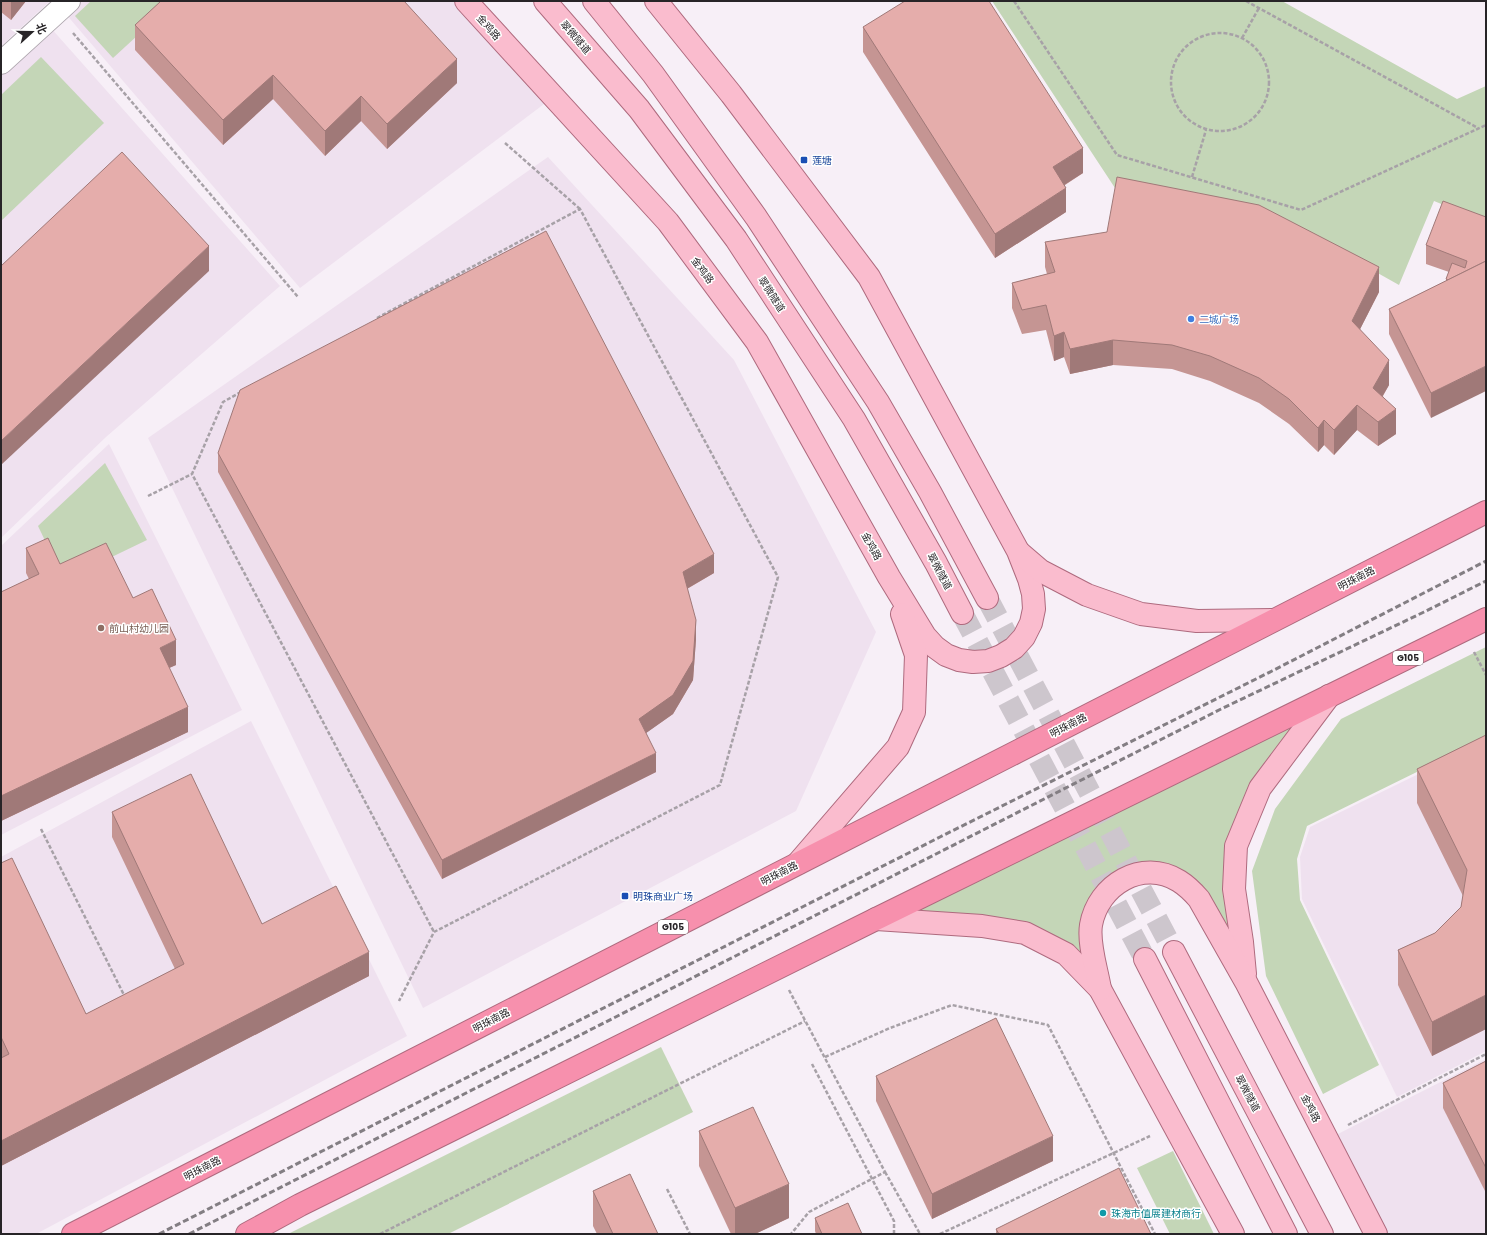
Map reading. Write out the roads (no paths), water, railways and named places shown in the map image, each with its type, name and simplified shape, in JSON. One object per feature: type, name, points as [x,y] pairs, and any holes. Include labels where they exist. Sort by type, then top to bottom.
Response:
[{"type":"highway","name":"明珠南路","points":[[73,1234],[1486,512]]},
{"type":"highway","name":"G105","points":[[247,1234],[300,1205],[876,918],[1486,619]]},
{"type":"main road","name":"金鸡路","points":[[466,1],[668,222],[757,342],[889,577]]},
{"type":"main road","name":"翠微隧道","points":[[545,1],[639,109],[736,239],[854,420],[936,562],[962,613]]},
{"type":"main road","points":[[594,1],[653,74],[756,217],[878,402],[930,492],[987,598]]},
{"type":"main road","points":[[656,1],[731,94],[869,277],[1018,551],[1033,594],[1034,609],[1031,623],[1024,637],[1014,648],[1001,656],[988,661],[973,662],[959,660],[946,655],[935,647],[925,636],[889,577]]},
{"type":"main road","points":[[1018,551],[1041,571],[1087,594],[1141,614],[1197,621],[1273,620]]},
{"type":"main road","points":[[798,863],[898,747],[914,712],[916,655],[889,577]]},
{"type":"main road","points":[[1246,982],[1234,889],[1236,846],[1260,788],[1329,696]]},
{"type":"main road","name":"金鸡路","points":[[1100,989],[1091,942],[1090,926],[1094,912],[1101,899],[1111,887],[1123,879],[1137,874],[1151,873],[1165,875],[1178,880],[1190,888],[1199,899],[1246,982],[1376,1234]]},
{"type":"main road","points":[[876,918],[982,926],[1025,933],[1066,954],[1100,989],[1233,1234]]},
{"type":"main road","name":"翠微隧道","points":[[1174,952],[1322,1234]]},
{"type":"main road","points":[[1145,959],[1286,1234]]},
{"type":"lane","points":[[1,63],[62,7]]},
{"type":"tunnel","points":[[987,598],[1174,952]]},
{"type":"tunnel","points":[[962,613],[1145,959]]},
{"type":"railway","points":[[159,1234],[940,837],[1272,671],[1486,561]]},
{"type":"railway","points":[[189,1234],[1221,709],[1486,581]]},
{"type":"place","name":"莲塘","points":[[804,160]]},
{"type":"place","name":"二城广场","points":[[1191,319]]},
{"type":"place","name":"前山村幼儿园","points":[[101,628]]},
{"type":"place","name":"明珠商业广场","points":[[625,896]]},
{"type":"place","name":"珠海市值展建材商行","points":[[1103,1213]]}]
